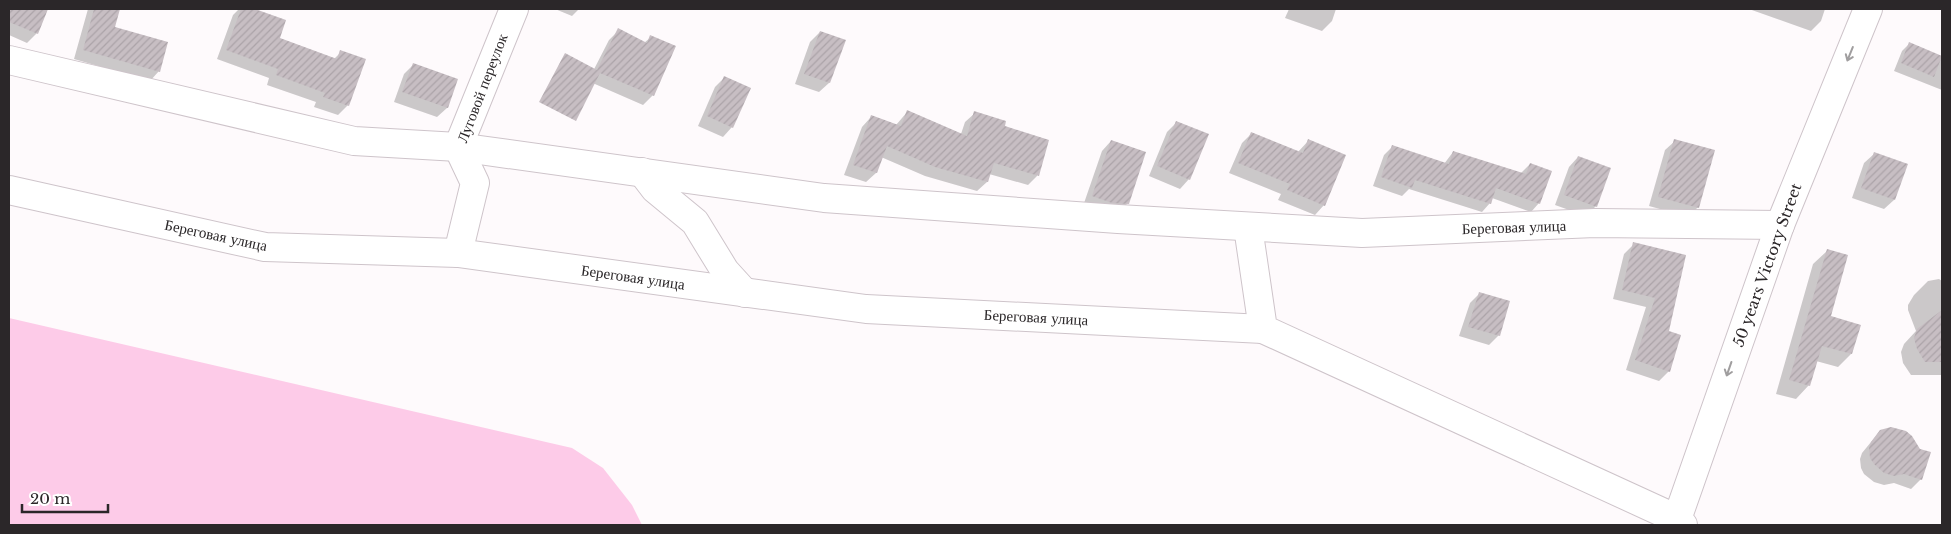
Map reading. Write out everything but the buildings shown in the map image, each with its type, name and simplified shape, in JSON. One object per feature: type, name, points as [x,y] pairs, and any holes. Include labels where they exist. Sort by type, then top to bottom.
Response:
[{"type":"street","name":"Луговой переулок","points":[[458,254],[475,183],[458,147],[514,9]]},
{"type":"street","name":"50 years Victory Street","points":[[1679,523],[1780,225],[1868,9]]},
{"type":"street","name":"Береговая улица","points":[[9,60],[354,141],[458,147],[824,198],[1118,219],[1362,233],[1595,223],[1780,225]]},
{"type":"street","points":[[642,172],[655,189],[695,222],[725,271],[746,292]]},
{"type":"street","name":"Береговая улица","points":[[9,190],[265,247],[458,254],[866,309],[1263,329],[1679,523]]},
{"type":"street","points":[[1248,227],[1263,329]]},
{"type":"shaded area","points":[[9,318],[572,448],[603,468],[632,505],[642,525],[9,525]]}]
